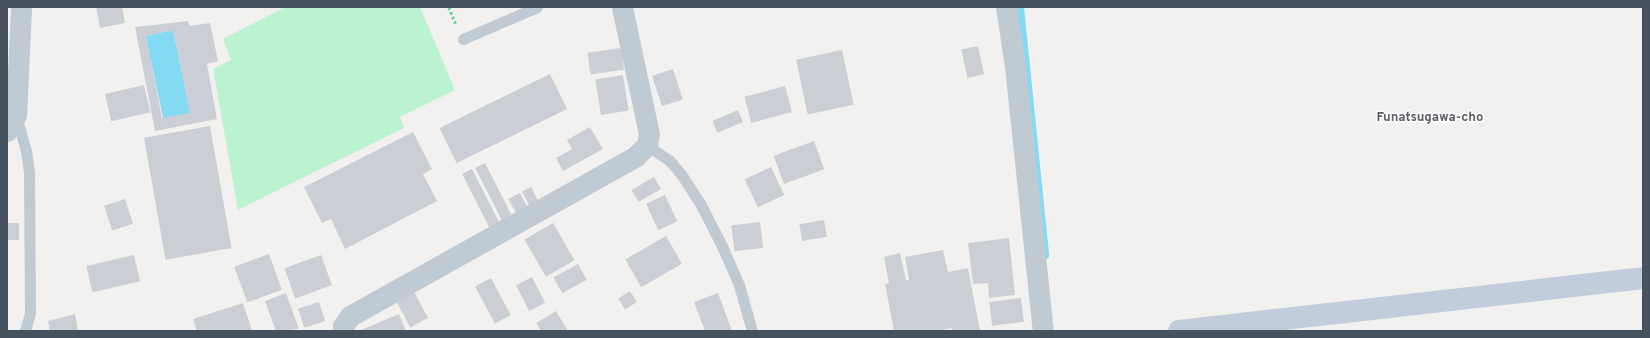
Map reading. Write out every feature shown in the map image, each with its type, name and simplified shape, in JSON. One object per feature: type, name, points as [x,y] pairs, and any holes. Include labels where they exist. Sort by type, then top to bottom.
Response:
[{"type":"street","points":[[11,123],[13,68],[21,7]]},
{"type":"street","points":[[343,331],[343,326],[350,316],[636,156],[647,145],[648,134],[622,7]]},
{"type":"street","points":[[1006,7],[1016,74],[1043,331]]},
{"type":"street","points":[[1179,331],[1643,278]]},
{"type":"lane","points":[[463,39],[537,7]]},
{"type":"lane","points":[[11,123],[26,151],[29,173],[30,313],[25,331]]},
{"type":"lane","points":[[647,145],[670,161],[681,174],[700,205],[722,246],[739,285],[752,331]]},
{"type":"green space","points":[[285,7],[420,7],[455,90],[400,117],[404,128],[238,210],[213,69],[231,60],[223,39]]},
{"type":"water","points":[[173,30],[191,113],[163,119],[146,36]]},
{"type":"building","points":[[96,7],[122,7],[125,23],[100,28]]},
{"type":"building","points":[[188,21],[190,26],[210,23],[218,61],[207,64],[217,119],[155,131],[135,27]],"holes":[[[173,30],[190,113],[162,118],[146,36]]]},
{"type":"building","points":[[978,46],[984,74],[967,78],[961,50]]},
{"type":"building","points":[[621,48],[624,70],[590,75],[587,53]]},
{"type":"building","points":[[842,50],[854,105],[808,115],[796,60]]},
{"type":"building","points":[[673,69],[683,99],[662,106],[652,76]]},
{"type":"building","points":[[550,74],[567,109],[457,163],[439,128]]},
{"type":"building","points":[[623,75],[629,111],[601,115],[595,79]]},
{"type":"building","points":[[144,85],[150,112],[111,121],[105,94]]},
{"type":"building","points":[[785,86],[792,112],[751,123],[744,97]]},
{"type":"building","points":[[738,110],[743,122],[717,133],[712,121]]},
{"type":"building","points":[[210,126],[232,248],[166,260],[144,138]]},
{"type":"building","points":[[590,127],[603,149],[563,171],[556,158],[572,149],[567,140]]},
{"type":"building","points":[[413,132],[432,169],[423,174],[437,201],[345,249],[331,219],[322,223],[304,187]]},
{"type":"building","points":[[814,141],[824,169],[784,184],[774,156]]},
{"type":"building","points":[[485,163],[513,217],[503,222],[475,168]]},
{"type":"building","points":[[771,167],[784,195],[758,207],[745,179]]},
{"type":"building","points":[[472,169],[501,225],[491,230],[462,174]]},
{"type":"building","points":[[654,177],[661,189],[638,202],[631,190]]},
{"type":"building","points":[[531,187],[539,202],[530,207],[522,192]]},
{"type":"building","points":[[520,193],[528,208],[517,214],[509,199]]},
{"type":"building","points":[[665,195],[677,221],[658,230],[646,204]]},
{"type":"building","points":[[125,199],[133,224],[112,231],[104,206]]},
{"type":"building","points":[[824,220],[827,237],[802,241],[799,224]]},
{"type":"building","points":[[760,222],[763,248],[734,251],[731,226]]},
{"type":"building","points":[[7,223],[19,223],[19,240],[7,240]]},
{"type":"building","points":[[553,223],[574,260],[546,277],[524,240]]},
{"type":"building","points":[[666,236],[682,264],[641,287],[625,260]]},
{"type":"building","points":[[1009,238],[1015,295],[989,298],[988,283],[973,284],[968,243]]},
{"type":"building","points":[[943,250],[948,272],[968,268],[980,331],[953,331],[952,328],[937,331],[894,331],[885,284],[889,283],[884,257],[900,253],[906,280],[909,280],[905,257]]},
{"type":"building","points":[[269,254],[282,290],[247,302],[234,267]]},
{"type":"building","points":[[134,255],[140,281],[92,292],[86,266]]},
{"type":"building","points":[[321,255],[332,285],[295,298],[284,268]]},
{"type":"building","points":[[578,264],[587,280],[562,293],[554,278]]},
{"type":"building","points":[[532,277],[545,303],[529,311],[516,285]]},
{"type":"building","points":[[491,278],[511,315],[495,324],[475,286]]},
{"type":"building","points":[[412,288],[428,318],[410,327],[394,297]]},
{"type":"building","points":[[630,291],[637,302],[625,309],[618,298]]},
{"type":"building","points":[[286,293],[299,329],[276,331],[265,301]]},
{"type":"building","points":[[718,293],[732,331],[705,331],[694,302]]},
{"type":"building","points":[[1021,298],[1024,322],[992,326],[989,302]]},
{"type":"building","points":[[319,302],[325,321],[304,328],[298,309]]},
{"type":"building","points":[[243,303],[252,331],[197,331],[193,319]]},
{"type":"building","points":[[556,311],[568,331],[541,331],[536,323]]},
{"type":"building","points":[[75,314],[78,331],[50,331],[48,321]]},
{"type":"building","points":[[399,314],[406,331],[359,331]]},
{"type":"waterway","points":[[1020,7],[1045,255]]},
{"type":"district","name":"Funatsugawa-cho","points":[[1430,118]]}]
